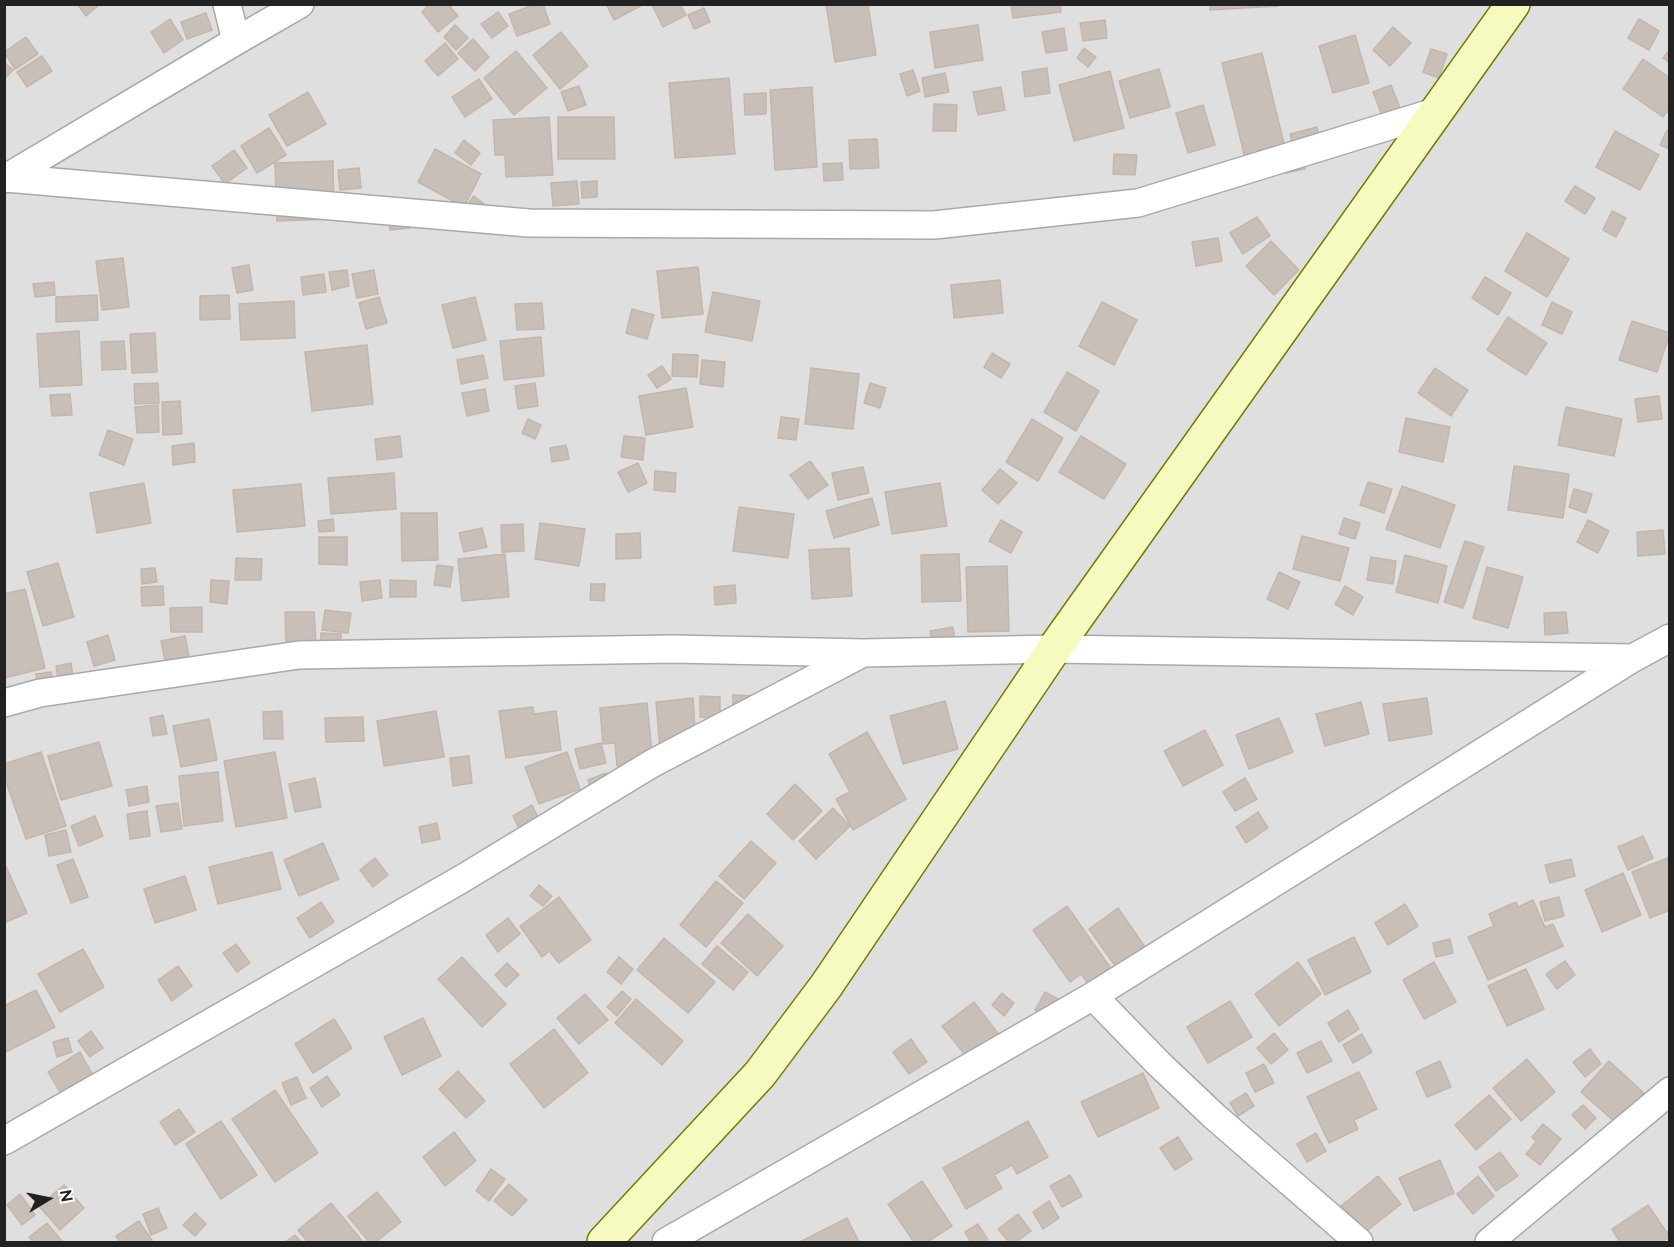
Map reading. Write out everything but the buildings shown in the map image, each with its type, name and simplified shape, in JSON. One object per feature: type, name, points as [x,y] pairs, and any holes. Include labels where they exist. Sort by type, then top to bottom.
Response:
[{"type":"main road","points":[[603,1242],[760,1074],[826,987],[1054,649],[1513,4]]},
{"type":"street","points":[[227,4],[236,41]]},
{"type":"street","points":[[5,178],[300,4]]},
{"type":"street","points":[[5,178],[529,223],[934,225],[1138,203],[1438,111]]},
{"type":"street","points":[[666,1242],[1093,996],[1633,658],[1670,639]]},
{"type":"street","points":[[4,703],[40,693],[299,655],[673,649],[863,653],[1054,649],[1633,658]]},
{"type":"street","points":[[4,1142],[460,880],[653,763],[863,653]]},
{"type":"street","points":[[1093,996],[1159,1065],[1214,1116],[1359,1242]]},
{"type":"street","points":[[1489,1242],[1670,1090]]},
{"type":"shaded area","points":[[5,5],[1669,5],[1669,1242],[5,1242]]}]
